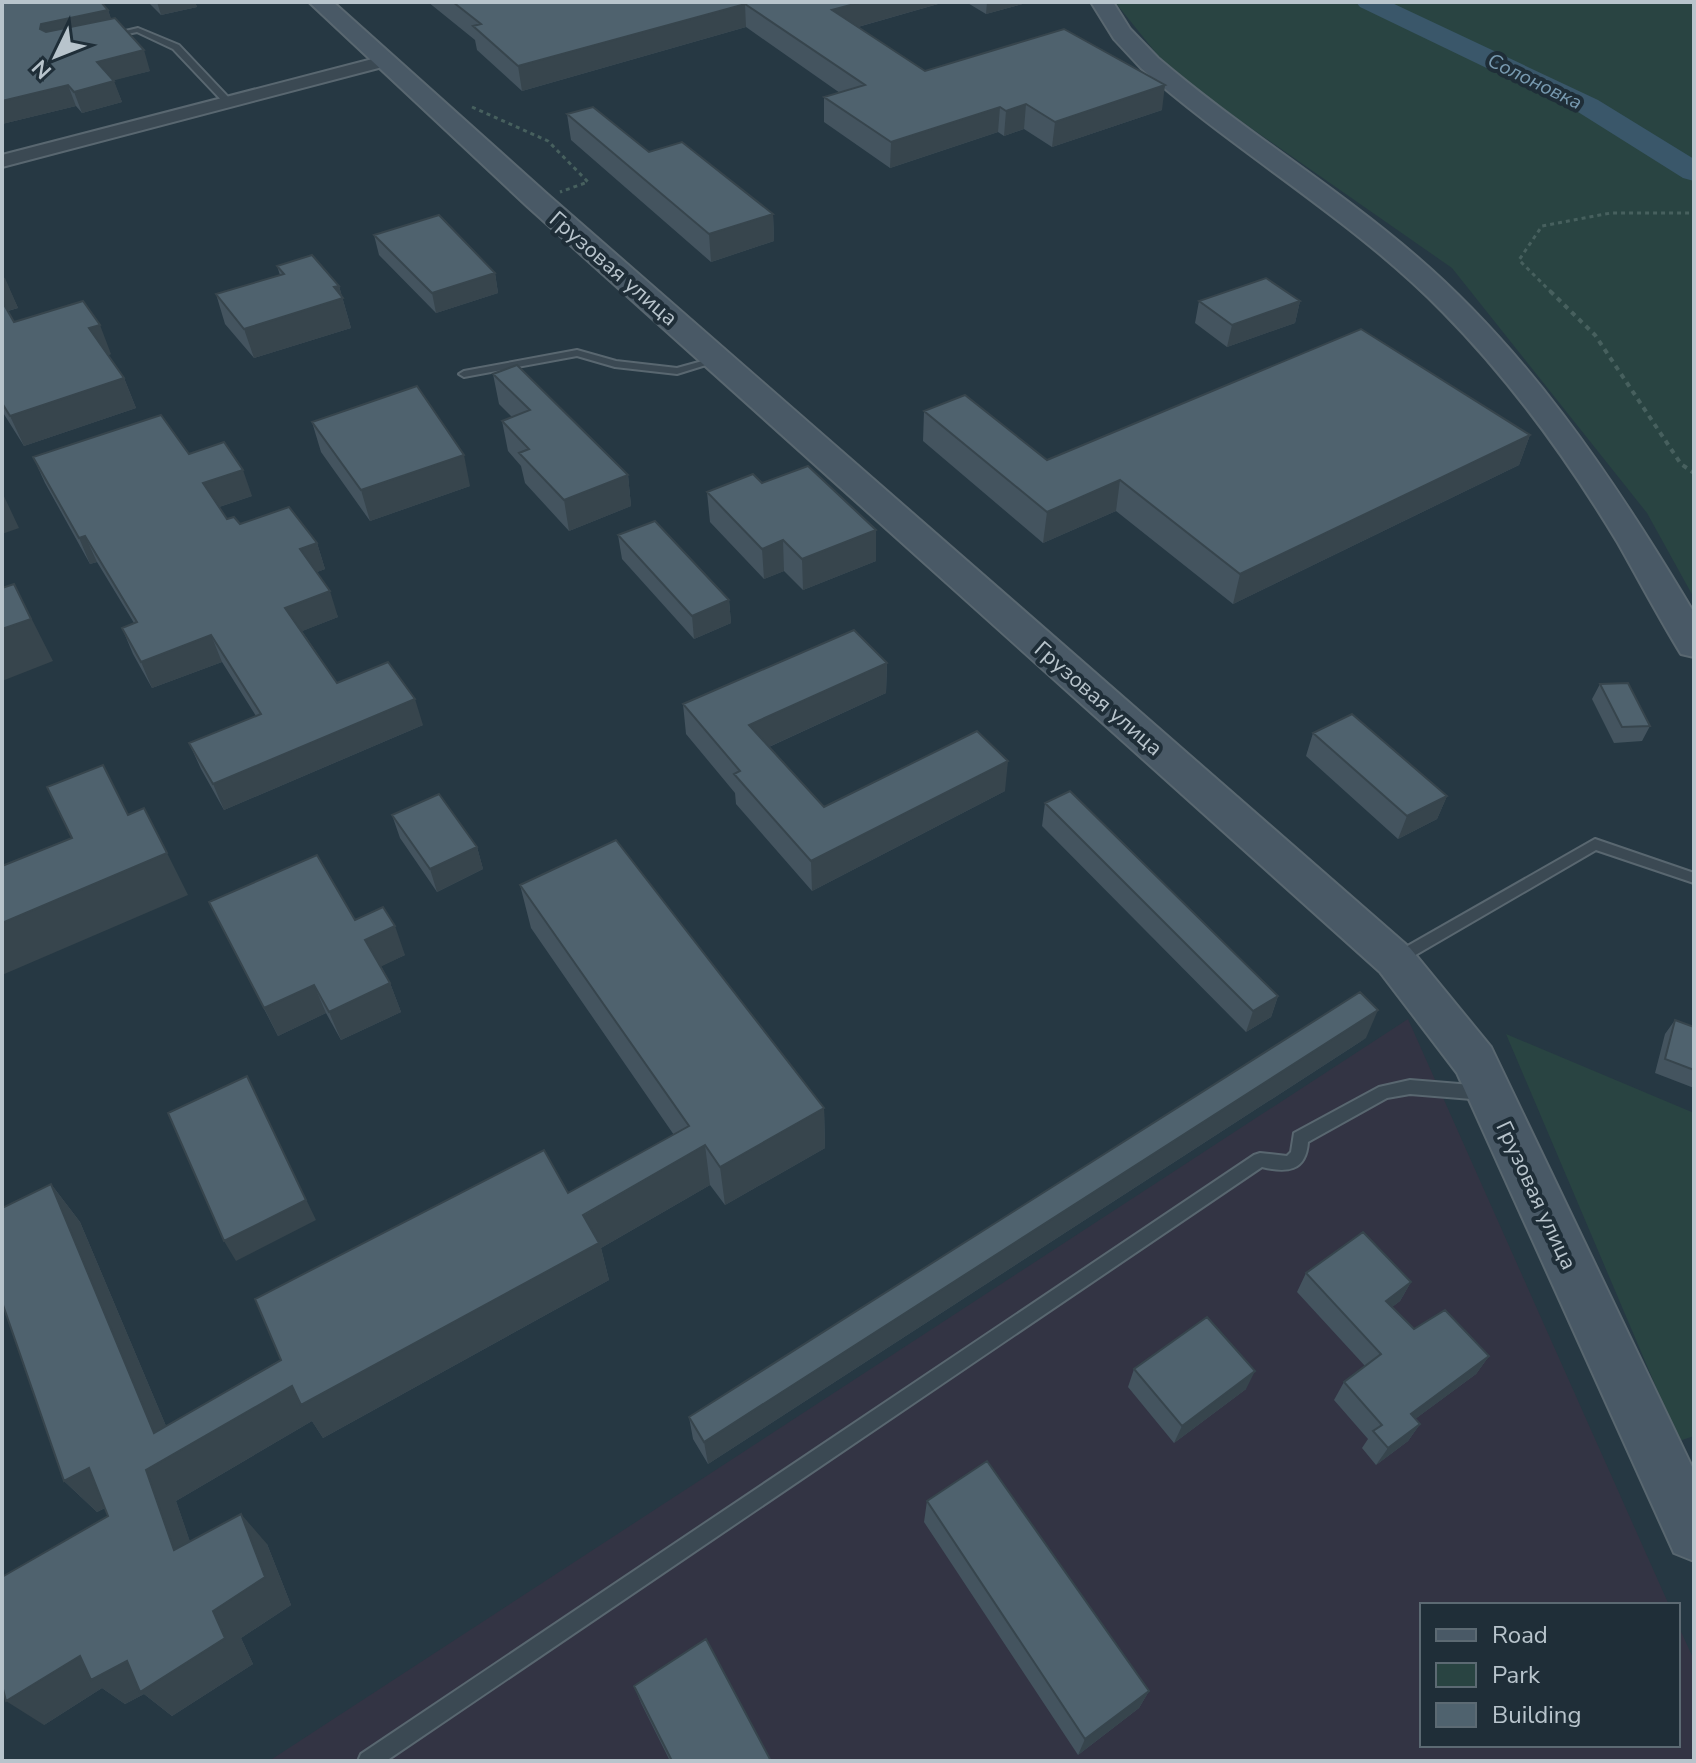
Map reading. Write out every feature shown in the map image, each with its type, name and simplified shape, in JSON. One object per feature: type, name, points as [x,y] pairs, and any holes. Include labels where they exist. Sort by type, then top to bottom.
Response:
[{"type":"street","name":"Грузовая улица","points":[[320,2],[537,200],[1395,960],[1475,1061],[1694,1533]]},
{"type":"street","points":[[1102,2],[1107,13],[1152,66],[1409,265],[1494,349],[1575,453],[1654,573],[1694,645]]},
{"type":"street","points":[[2,161],[384,61]]},
{"type":"lane","points":[[96,39],[138,30],[176,47],[228,102]]},
{"type":"lane","points":[[464,374],[577,353],[615,364],[677,371],[717,360]]},
{"type":"lane","points":[[1395,960],[1595,844],[1694,878]]},
{"type":"lane","points":[[368,1761],[1260,1160],[1288,1164],[1300,1154],[1300,1138],[1384,1092],[1410,1087],[1491,1094]]},
{"type":"path","points":[[463,103],[548,141],[588,182],[537,200]]},
{"type":"path","points":[[1694,213],[1611,213],[1542,226],[1519,260],[1595,335],[1681,464],[1694,473]]},
{"type":"shaded area","points":[[1408,1019],[1668,1603],[1420,1603],[1420,1747],[1680,1747],[1680,1629],[1694,1660],[1694,1761],[269,1761]]},
{"type":"green space","points":[[1115,2],[1694,2],[1694,598],[1647,513],[1452,268],[1172,73]]},
{"type":"green space","points":[[1506,1034],[1694,1113],[1694,1436],[1679,1441]]},
{"type":"building","points":[[2,2],[101,2],[108,10],[41,24],[40,29],[46,32],[115,18],[144,50],[97,62],[114,81],[74,92],[68,85],[2,101]]},
{"type":"building","points":[[453,2],[862,2],[832,10],[925,71],[1064,29],[1165,85],[1055,122],[1026,104],[1006,111],[1000,107],[891,142],[824,97],[865,85],[745,4],[518,66],[473,26],[481,24]]},
{"type":"building","points":[[593,107],[649,152],[682,142],[773,214],[709,234],[567,114]]},
{"type":"building","points":[[439,215],[495,273],[432,293],[374,235]]},
{"type":"building","points":[[312,255],[339,286],[334,287],[343,298],[244,329],[216,294],[284,274],[277,266]]},
{"type":"building","points":[[1266,278],[1300,301],[1232,325],[1199,301]]},
{"type":"building","points":[[2,301],[14,322],[83,301],[100,325],[89,328],[124,378],[10,416],[2,403]]},
{"type":"building","points":[[1361,329],[1530,435],[1240,574],[1120,480],[1047,512],[924,411],[965,395],[1047,460]]},
{"type":"building","points":[[517,365],[628,475],[564,500],[519,453],[529,449],[502,421],[530,410],[493,374]]},
{"type":"building","points":[[417,386],[464,455],[361,490],[312,422]]},
{"type":"building","points":[[161,415],[189,454],[224,442],[243,470],[203,483],[227,519],[234,517],[240,524],[289,507],[317,543],[300,549],[330,591],[285,608],[337,683],[388,662],[415,699],[213,784],[189,743],[261,714],[211,635],[141,662],[122,628],[137,622],[85,536],[79,538],[33,457]]},
{"type":"building","points":[[808,466],[876,530],[802,559],[783,540],[762,549],[707,492],[753,474],[762,483]]},
{"type":"building","points":[[655,521],[729,600],[692,616],[618,535]]},
{"type":"building","points":[[14,584],[31,619],[2,629],[2,588]]},
{"type":"building","points":[[854,630],[887,663],[749,725],[824,807],[977,731],[1008,761],[811,861],[734,774],[740,771],[683,704]]},
{"type":"building","points":[[1628,683],[1650,726],[1622,727],[1600,684]]},
{"type":"building","points":[[1352,714],[1447,796],[1407,816],[1313,733]]},
{"type":"building","points":[[103,765],[128,815],[144,808],[167,853],[2,923],[2,866],[72,838],[47,787]]},
{"type":"building","points":[[1070,791],[1278,996],[1253,1011],[1045,803]]},
{"type":"building","points":[[439,794],[477,847],[430,869],[392,815]]},
{"type":"building","points":[[616,840],[824,1108],[720,1167],[705,1145],[583,1215],[599,1243],[301,1405],[292,1386],[146,1470],[174,1550],[241,1514],[265,1577],[213,1611],[225,1638],[140,1692],[127,1661],[91,1680],[80,1656],[6,1701],[2,1685],[2,1577],[108,1516],[89,1468],[64,1481],[2,1302],[2,1208],[51,1184],[154,1433],[281,1360],[255,1299],[544,1150],[568,1193],[689,1126],[520,885]]},
{"type":"building","points":[[317,855],[355,920],[383,907],[395,926],[365,940],[390,983],[329,1012],[314,985],[264,1008],[209,902]]},
{"type":"building","points":[[1360,992],[1378,1010],[704,1442],[689,1417]]},
{"type":"building","points":[[1675,1020],[1694,1027],[1694,1070],[1665,1059]]},
{"type":"building","points":[[247,1076],[306,1200],[224,1241],[168,1113]]},
{"type":"building","points":[[1363,1232],[1411,1282],[1386,1301],[1414,1329],[1445,1310],[1489,1356],[1411,1414],[1420,1424],[1388,1448],[1373,1431],[1382,1425],[1344,1382],[1381,1354],[1306,1273]]},
{"type":"building","points":[[1207,1317],[1255,1371],[1182,1426],[1134,1369]]},
{"type":"building","points":[[987,1461],[1149,1691],[1085,1739],[927,1501]]},
{"type":"building","points":[[706,1639],[771,1761],[672,1761],[634,1686]]},
{"type":"waterway","name":"Солоновка","points":[[1369,2],[1588,106],[1694,172]]}]
